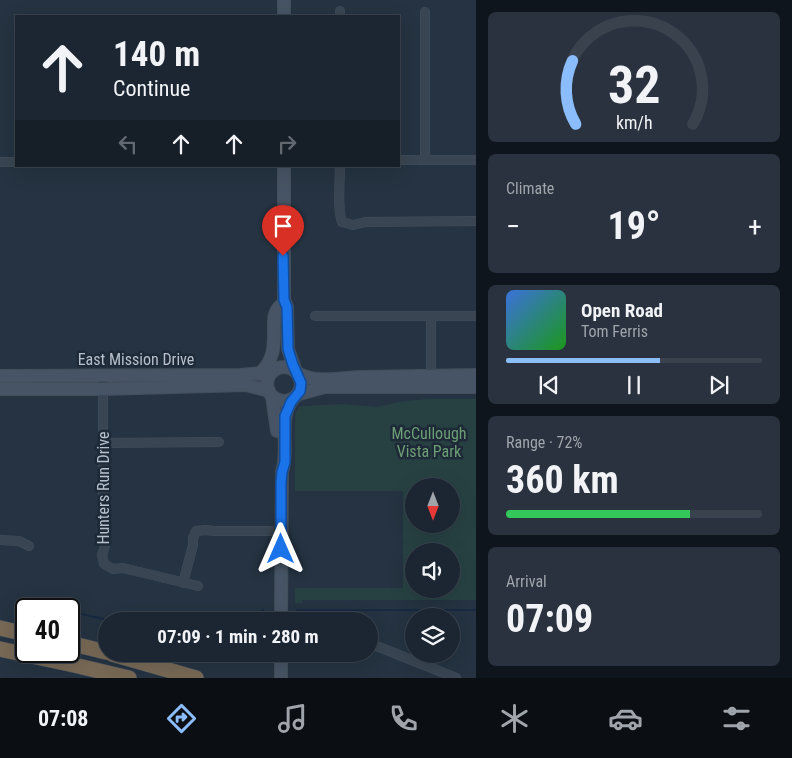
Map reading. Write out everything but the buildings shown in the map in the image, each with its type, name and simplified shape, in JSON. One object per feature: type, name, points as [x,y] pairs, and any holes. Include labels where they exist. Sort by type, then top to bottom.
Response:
[{"type":"highway","points":[[0,628],[15,631]]},
{"type":"highway","points":[[80,646],[98,650]]},
{"type":"highway","points":[[0,649],[129,678]]},
{"type":"highway","points":[[140,662],[196,678]]},
{"type":"street","points":[[284,0],[284,15]]},
{"type":"street","points":[[424,160],[425,12]]},
{"type":"street","points":[[400,160],[476,160]]},
{"type":"street","points":[[0,162],[15,162]]},
{"type":"street","points":[[269,372],[282,350],[284,167]]},
{"type":"street","points":[[340,167],[339,212],[342,222],[353,225],[365,222],[476,221]]},
{"type":"street","points":[[282,303],[277,309],[275,317],[275,346],[269,364],[268,383],[276,418],[278,462],[282,472]]},
{"type":"street","points":[[281,612],[282,472],[285,462],[285,416],[301,383],[288,349],[287,307],[282,303]]},
{"type":"street","points":[[315,316],[476,316]]},
{"type":"street","points":[[431,316],[431,381]]},
{"type":"street","points":[[269,372],[286,368],[307,378],[318,380],[362,376],[431,381],[476,387]]},
{"type":"street","name":"East Mission Drive","points":[[0,376],[240,375],[269,372]]},
{"type":"street","name":"Hunters Run Drive","points":[[103,375],[105,546],[102,555],[104,564],[113,569],[123,568],[198,586]]},
{"type":"street","points":[[270,393],[284,401],[324,387],[431,381],[476,375]]},
{"type":"street","name":"East Mission Drive","points":[[0,389],[103,389],[246,385],[270,393]]},
{"type":"street","points":[[103,443],[219,442]]},
{"type":"street","points":[[183,583],[196,531],[281,531]]},
{"type":"street","points":[[0,540],[19,541],[29,546]]},
{"type":"street","points":[[378,647],[456,678]]},
{"type":"street","points":[[281,662],[281,678]]},
{"type":"green space","name":"McCullough Vista Park","points":[[428,399],[476,399],[476,600],[303,600],[302,603],[295,603],[295,588],[403,588],[403,491],[295,491],[295,414],[299,407],[345,404],[376,407],[404,401]]},
{"type":"waterway","points":[[297,610],[476,610]]},
{"type":"waterway","points":[[80,614],[98,618]]},
{"type":"route","points":[[281,549],[281,483],[285,462],[284,423],[288,408],[301,387],[299,374],[296,372],[288,349],[283,256]]}]
